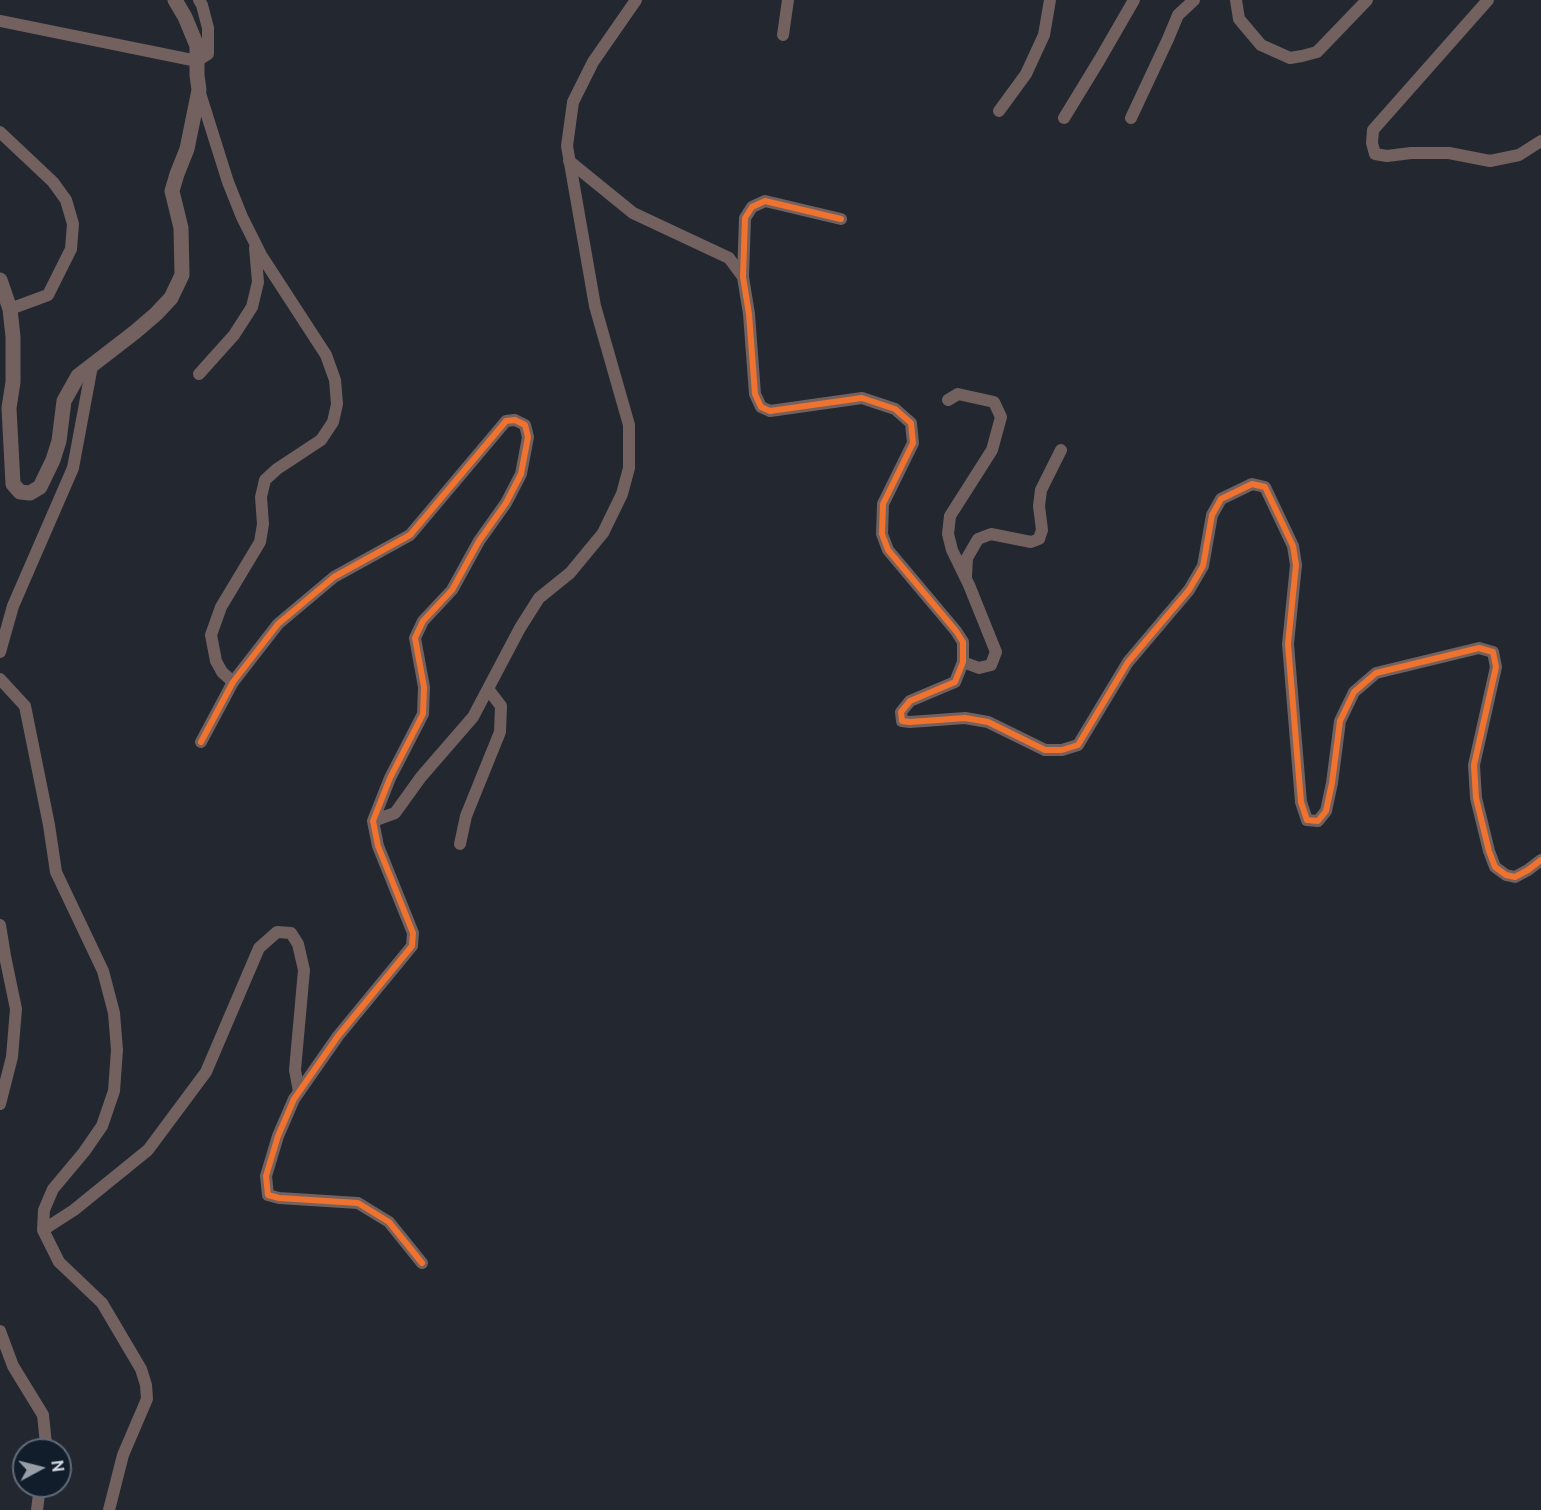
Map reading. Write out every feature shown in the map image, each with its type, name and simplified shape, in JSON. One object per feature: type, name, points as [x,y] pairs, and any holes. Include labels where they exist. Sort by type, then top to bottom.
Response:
[{"type":"street","points":[[175,0],[185,17],[196,46],[200,90],[228,182],[255,244],[326,355],[335,380],[337,404],[333,422],[321,440],[277,469],[265,480],[261,497],[260,542],[221,607],[211,635],[216,661],[222,672],[233,682]]},
{"type":"street","points":[[0,21],[197,61],[208,54],[208,28],[199,0]]},
{"type":"street","points":[[373,820],[395,813],[421,777],[473,717],[519,628],[539,598],[570,573],[603,533],[622,494],[629,468],[629,425],[595,306],[567,146],[573,102],[593,62],[636,0]]},
{"type":"street","points":[[783,35],[788,0]]},
{"type":"street","points":[[999,111],[1026,74],[1044,34],[1050,0]]},
{"type":"street","points":[[1131,118],[1178,15],[1194,0]]},
{"type":"street","points":[[1236,0],[1239,19],[1262,45],[1290,58],[1317,52],[1367,0]]},
{"type":"street","points":[[1488,0],[1373,130],[1372,143],[1375,154],[1387,156],[1449,153],[1490,160],[1519,155],[1541,141]]},
{"type":"street","points":[[1064,118],[1128,2]]},
{"type":"street","points":[[0,280],[10,309],[13,337],[13,382],[9,408],[13,484],[20,492],[30,493],[40,487],[53,460],[59,441],[64,401],[78,376],[156,314],[171,298],[182,275],[181,228],[172,191],[187,149],[200,90]]},
{"type":"street","points":[[0,132],[53,182],[66,200],[73,224],[71,249],[48,295],[10,309]]},
{"type":"street","points":[[569,161],[633,213],[729,258],[743,277]]},
{"type":"street","points":[[841,219],[765,201],[752,207],[746,218],[743,277],[755,394],[761,407],[770,411],[862,398],[895,409],[911,423],[913,443],[884,504],[882,534],[888,550],[963,642],[963,662],[955,682],[910,701],[900,712],[902,721],[965,718],[987,722],[1045,750],[1062,750],[1078,745],[1128,662],[1190,590],[1203,566],[1212,514],[1221,499],[1252,484],[1265,487],[1293,546],[1296,565],[1288,644],[1301,802],[1307,820],[1318,820],[1326,811],[1340,721],[1354,692],[1376,673],[1479,648],[1493,652],[1496,667],[1474,765],[1476,798],[1489,851],[1495,867],[1506,875],[1515,877],[1541,860]]},
{"type":"street","points":[[199,374],[234,335],[252,307],[258,282],[255,244]]},
{"type":"street","points":[[0,652],[13,606],[73,468],[92,366]]},
{"type":"street","points":[[948,400],[958,394],[994,402],[1001,417],[992,450],[950,516],[948,534],[952,550],[996,652],[990,665],[980,668],[963,662]]},
{"type":"street","points":[[201,742],[233,682],[278,624],[334,577],[410,535],[506,421],[515,420],[525,425],[528,437],[521,474],[506,503],[479,541],[452,590],[423,621],[415,638],[424,687],[423,714],[390,778],[373,820],[378,846],[413,933],[412,946],[338,1036],[294,1099],[278,1136],[266,1176],[268,1195],[279,1198],[358,1203],[389,1222],[422,1263]]},
{"type":"street","points":[[966,578],[967,558],[978,539],[991,534],[1030,542],[1039,539],[1042,530],[1039,506],[1041,490],[1061,450]]},
{"type":"street","points":[[0,679],[26,706],[56,872],[103,970],[114,1013],[117,1050],[114,1090],[102,1126],[53,1189],[44,1210],[43,1230],[59,1262],[102,1303],[141,1369],[146,1385],[147,1399],[123,1455],[109,1510]]},
{"type":"street","points":[[460,844],[466,816],[500,732],[501,706],[488,689]]},
{"type":"street","points":[[0,925],[15,1009],[12,1057],[0,1104]]},
{"type":"street","points":[[43,1230],[74,1210],[148,1150],[206,1072],[259,948],[277,932],[291,933],[298,944],[304,970],[295,1070],[299,1092]]},
{"type":"street","points":[[0,1331],[13,1366],[43,1414],[45,1438]]},
{"type":"cycle path","points":[[841,219],[765,201],[752,207],[745,218],[743,277],[749,314],[755,394],[761,407],[770,411],[862,398],[895,409],[911,423],[913,443],[883,504],[882,534],[888,550],[963,642],[963,662],[955,682],[910,701],[901,712],[902,721],[965,718],[988,722],[1045,750],[1062,750],[1078,745],[1128,662],[1189,590],[1203,566],[1212,515],[1221,499],[1252,484],[1265,487],[1293,546],[1296,565],[1288,644],[1301,802],[1307,820],[1318,821],[1326,811],[1340,721],[1354,692],[1376,673],[1479,648],[1493,652],[1496,667],[1474,765],[1476,798],[1489,851],[1495,867],[1506,875],[1515,877],[1541,860]]},
{"type":"cycle path","points":[[201,742],[233,682],[278,624],[334,577],[410,535],[506,421],[515,420],[525,425],[528,437],[521,474],[506,503],[479,541],[452,590],[423,621],[415,638],[424,687],[423,714],[390,778],[373,821],[378,846],[413,933],[412,946],[338,1036],[294,1099],[278,1136],[266,1176],[268,1195],[279,1198],[358,1203],[389,1222],[422,1263]]}]
